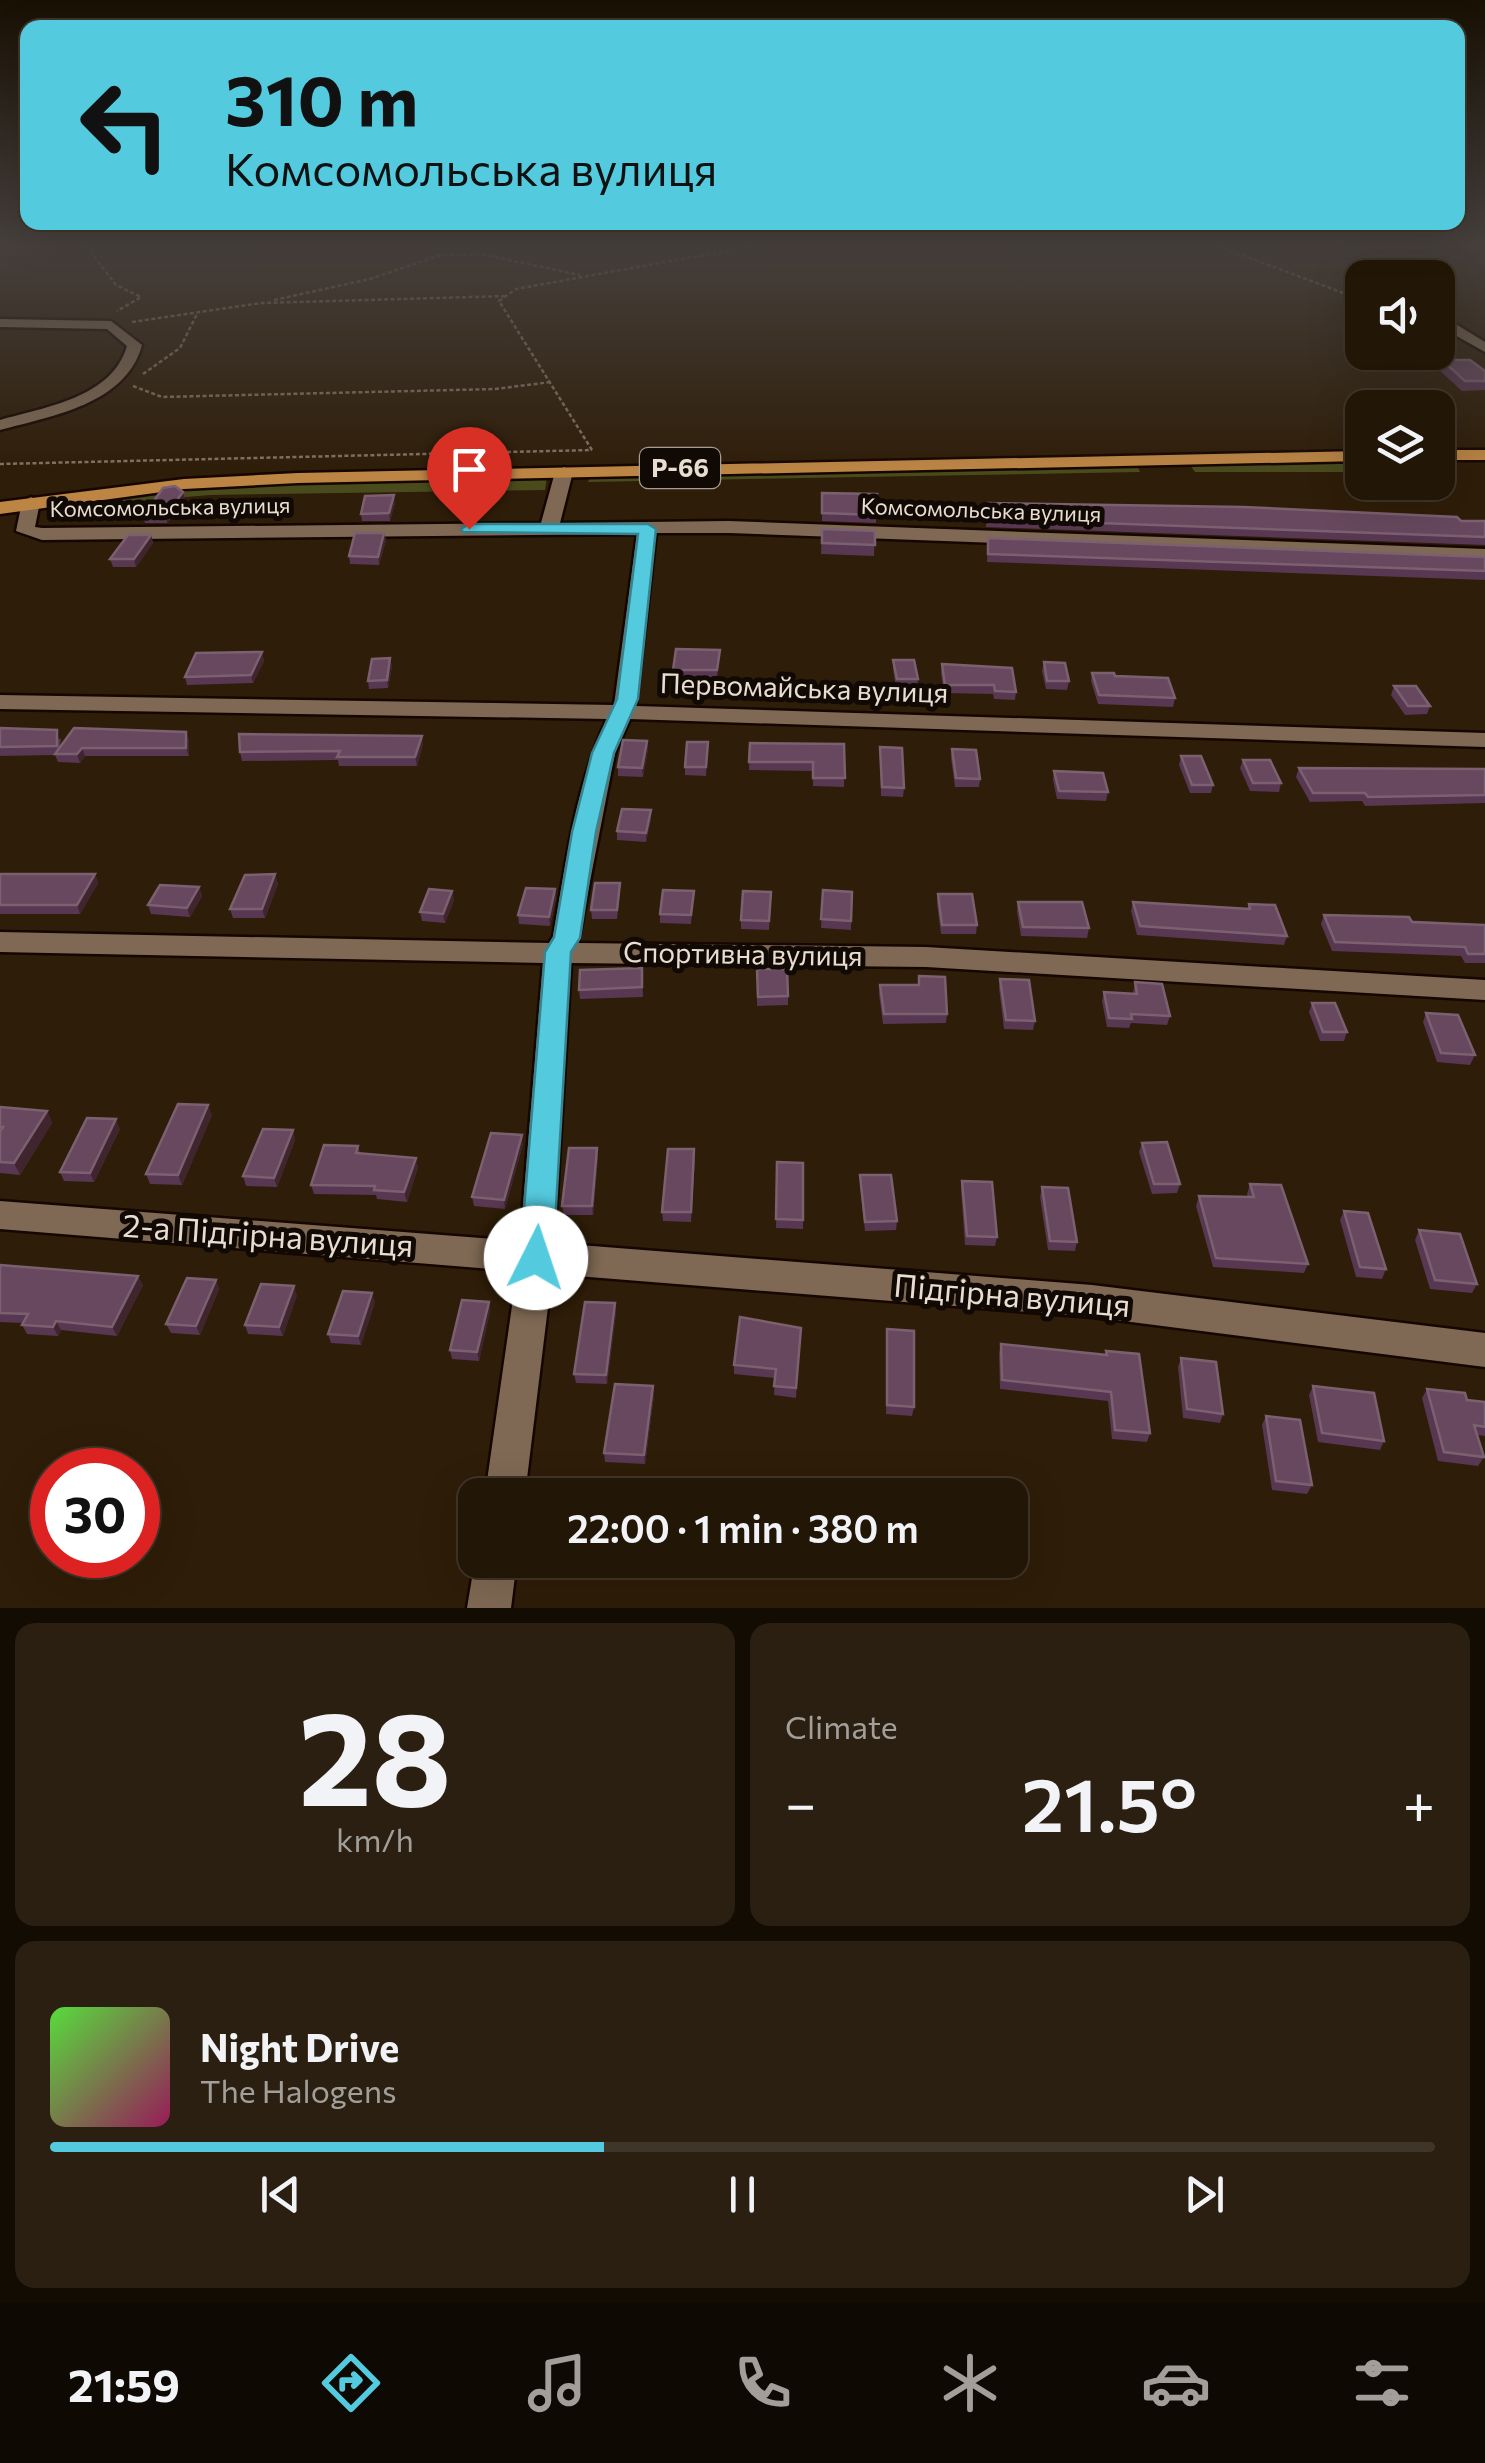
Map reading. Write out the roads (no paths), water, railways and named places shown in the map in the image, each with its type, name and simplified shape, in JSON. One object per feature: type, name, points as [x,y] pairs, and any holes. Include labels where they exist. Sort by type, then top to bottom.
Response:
[{"type":"main road","points":[[1455,455],[1485,455]]},
{"type":"main road","name":"Р-66","points":[[0,508],[184,484],[1345,456]]},
{"type":"street","points":[[0,322],[111,325],[135,345],[127,371],[108,388],[0,425]]},
{"type":"street","points":[[1455,329],[1485,348]]},
{"type":"street","points":[[549,530],[564,472]]},
{"type":"street","name":"Комсомольська вулиця","points":[[30,502],[24,530],[42,534],[773,528],[1485,555]]},
{"type":"street","points":[[507,1478],[536,1258],[558,952],[567,938],[584,832],[603,753],[628,699],[648,529]]},
{"type":"street","name":"Первомайська вулиця","points":[[0,702],[622,712],[1485,740]]},
{"type":"street","name":"Спортивна вулиця","points":[[0,942],[926,957],[1485,990]]},
{"type":"street","name":"2-а Підгірна вулиця","points":[[0,1215],[536,1258]]},
{"type":"street","name":"Підгірна вулиця","points":[[536,1258],[1092,1301],[1485,1350]]},
{"type":"street","points":[[489,1608],[493,1578]]}]
